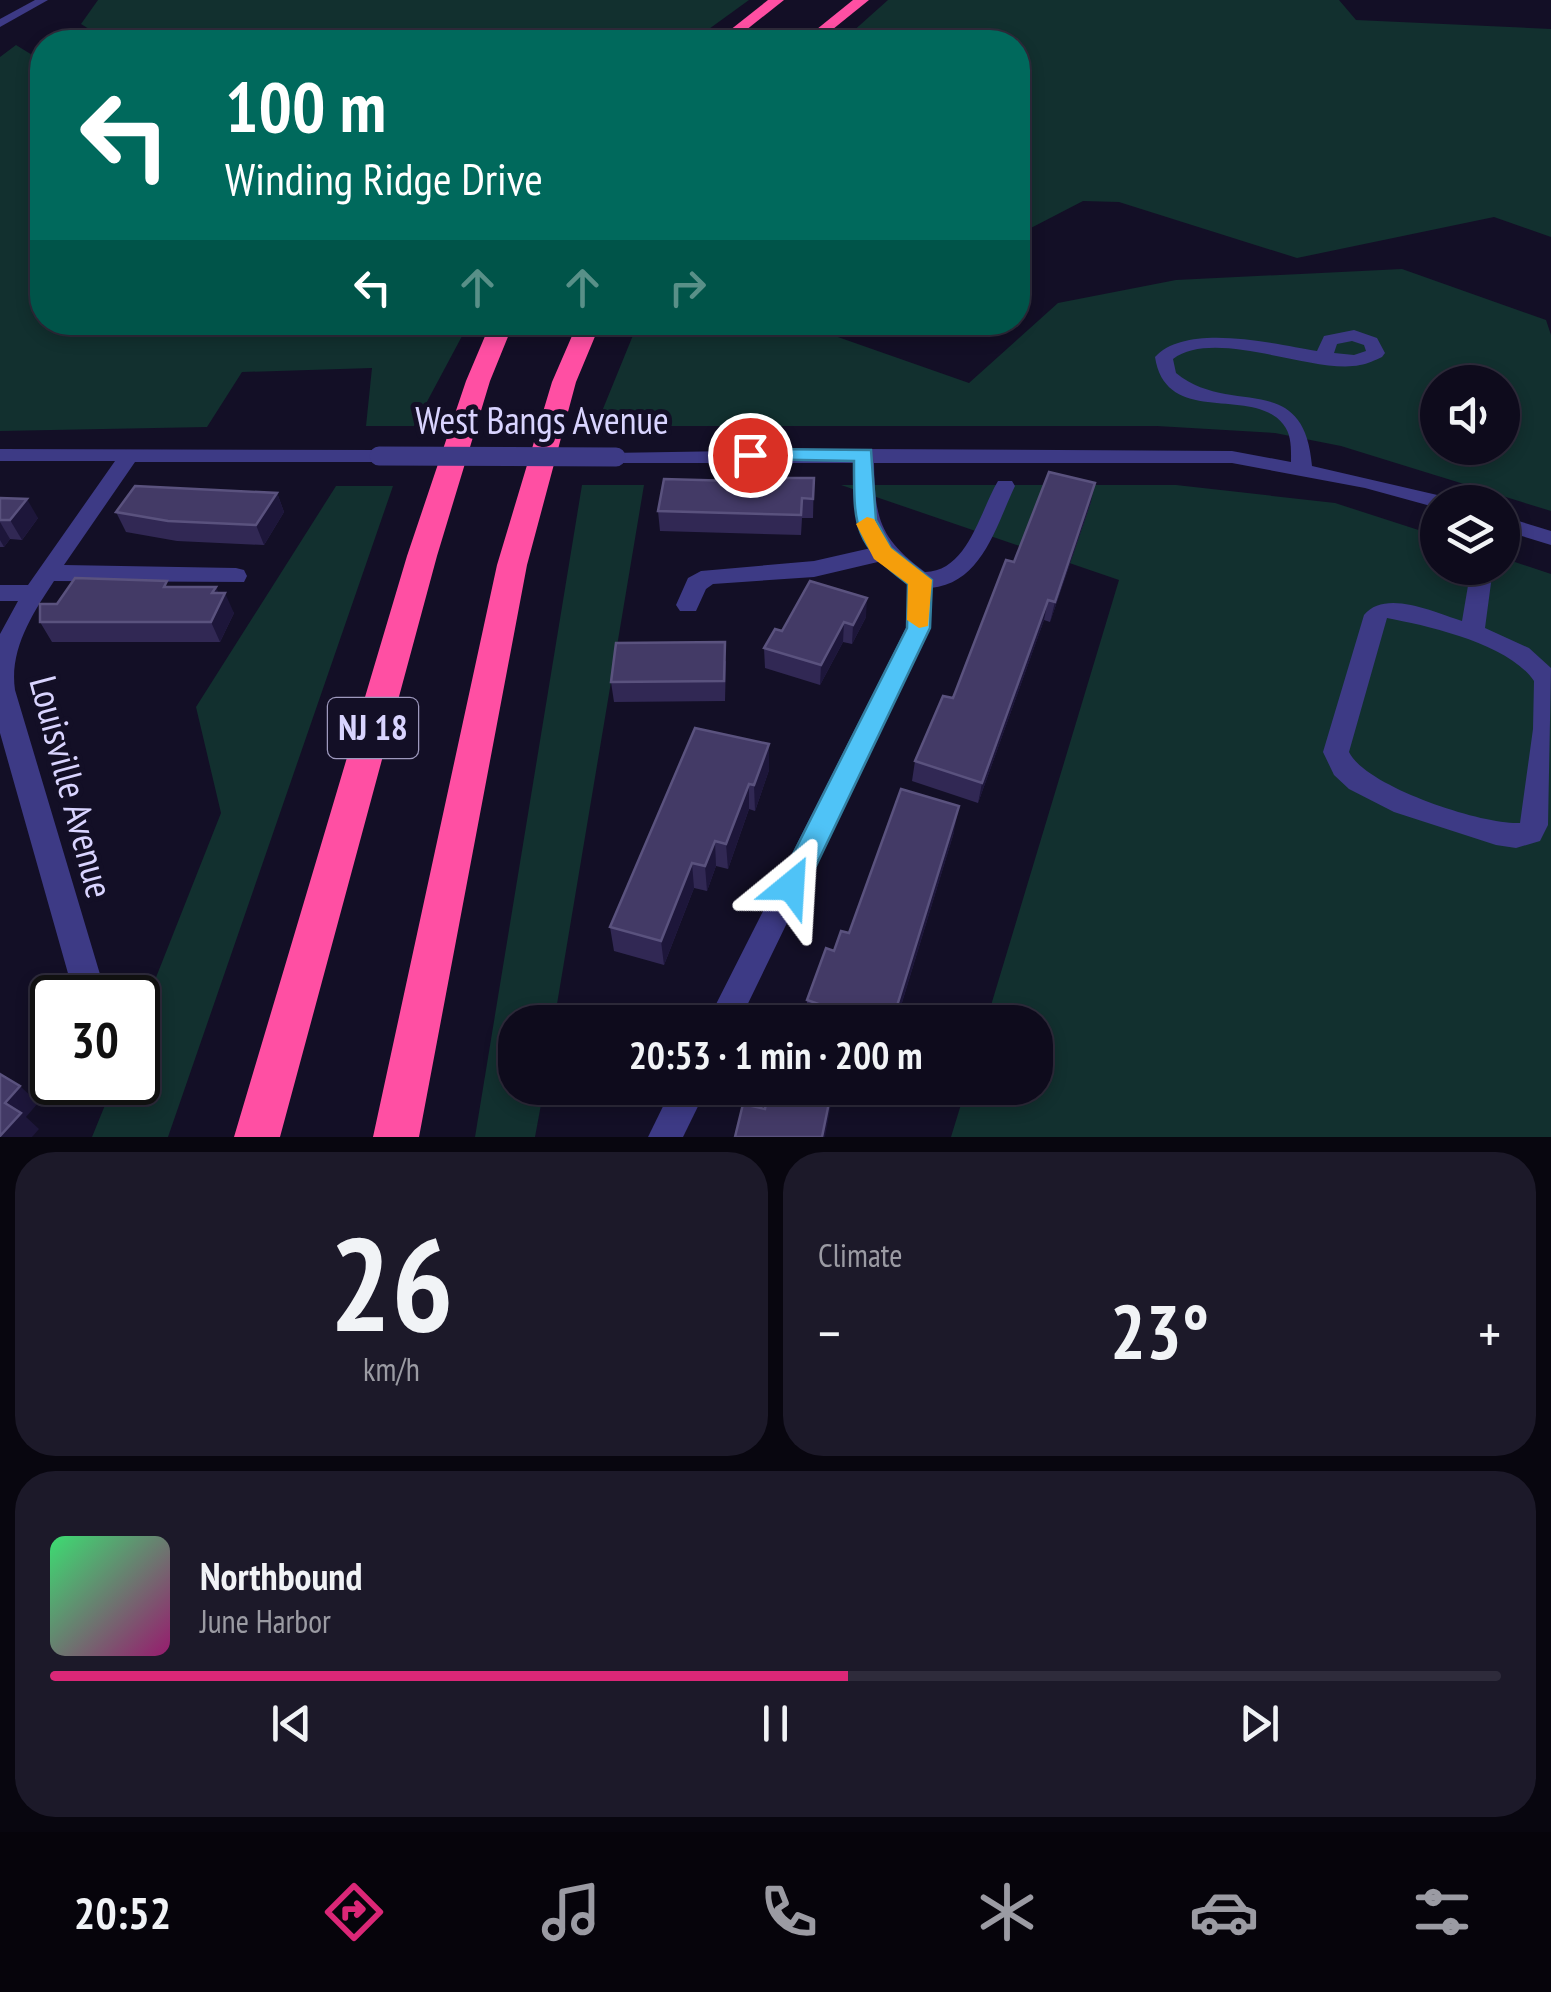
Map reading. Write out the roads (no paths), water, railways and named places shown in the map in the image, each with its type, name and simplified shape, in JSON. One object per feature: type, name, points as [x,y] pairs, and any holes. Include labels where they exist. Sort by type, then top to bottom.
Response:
[{"type":"highway","points":[[738,30],[778,0]]},
{"type":"highway","points":[[823,30],[862,0]]},
{"type":"highway","name":"NJ 18","points":[[257,1137],[422,556],[478,380],[497,335]]},
{"type":"highway","name":"NJ 18","points":[[396,1137],[512,565],[564,382],[584,335]]},
{"type":"street","points":[[0,24],[43,0]]},
{"type":"street","points":[[1302,468],[1302,434],[1290,419],[1266,406],[1183,388],[1167,375],[1164,358],[1176,346],[1200,343],[1323,357]]},
{"type":"street","name":"West Bangs Avenue","points":[[0,455],[1172,454],[1232,456],[1302,468],[1420,498]]},
{"type":"street","points":[[864,455],[865,520],[882,553],[920,580],[948,578],[957,572],[971,554],[1005,486]]},
{"type":"street","name":"Louisville Avenue","points":[[83,975],[12,730],[0,668],[6,642],[129,456]]},
{"type":"street","points":[[1520,529],[1551,538]]},
{"type":"street","points":[[688,605],[696,584],[709,577],[814,569],[882,553]]},
{"type":"street","points":[[0,593],[43,583],[236,576]]},
{"type":"street","points":[[730,1005],[918,628],[920,580]]},
{"type":"street","points":[[1472,634],[1479,585]]},
{"type":"street","points":[[1380,611],[1405,613],[1472,634],[1524,656],[1547,682],[1534,825],[1530,833],[1516,836],[1369,790],[1346,775],[1338,762],[1336,752],[1363,652],[1372,621],[1380,611]]},
{"type":"street","points":[[665,1137],[681,1105]]}]
